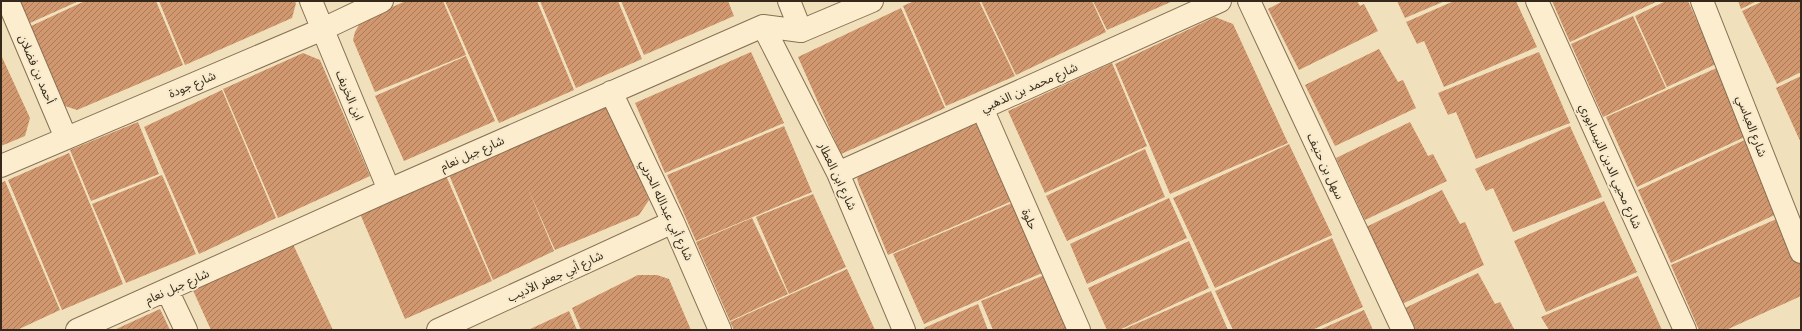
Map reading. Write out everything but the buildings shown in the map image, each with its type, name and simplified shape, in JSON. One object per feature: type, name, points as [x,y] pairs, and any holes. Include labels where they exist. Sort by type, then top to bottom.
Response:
[{"type":"street","name":"أحمد بن فضلان","points":[[8,1],[66,138]]},
{"type":"street","name":"ابن الخريف","points":[[311,1],[389,190]]},
{"type":"street","name":"شارع جودة","points":[[1,166],[322,29],[382,1]]},
{"type":"street","points":[[788,1],[801,31]]},
{"type":"street","points":[[763,26],[801,31],[872,1]]},
{"type":"street","name":"شارع محمد بن الذهبي","points":[[838,173],[1220,1]]},
{"type":"street","name":"سهل بن حنيف","points":[[1249,1],[1403,330]]},
{"type":"street","name":"شارع محيي الدين النيسابوري","points":[[1536,1],[1685,330]]},
{"type":"street","name":"شارع العباسي","points":[[1702,1],[1801,252]]},
{"type":"street","name":"شارع جبل نعام","points":[[77,330],[389,190],[763,26]]},
{"type":"street","name":"شارع ابن العطار","points":[[763,26],[838,173],[904,330]]},
{"type":"street","name":"شارع أبي عبدالله الحربي","points":[[611,92],[673,222],[720,330]]},
{"type":"street","name":"حلوة","points":[[982,108],[1079,330]]},
{"type":"street","name":"شارع أبي جعفر الأديب","points":[[451,327],[673,222]]},
{"type":"street","points":[[166,290],[186,330]]}]
